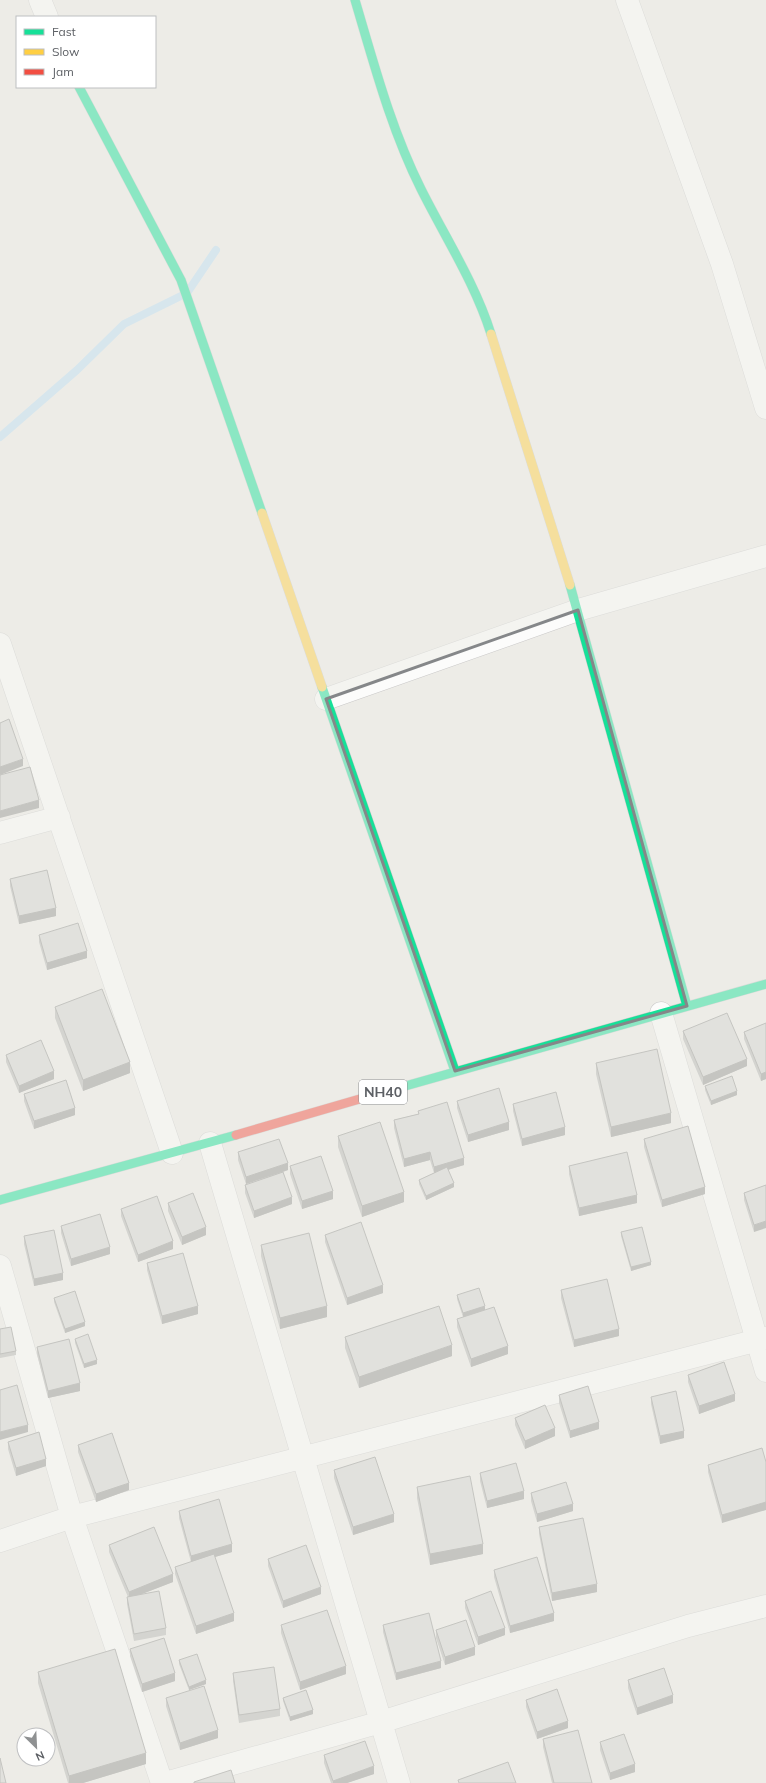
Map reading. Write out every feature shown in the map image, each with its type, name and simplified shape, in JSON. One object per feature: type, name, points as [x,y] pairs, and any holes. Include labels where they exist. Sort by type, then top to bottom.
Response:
[{"type":"main road","points":[[355,0],[383,96],[402,149],[421,190],[452,245],[484,311],[578,610],[687,1006]]},
{"type":"main road","points":[[81,88],[181,280],[455,1071]]},
{"type":"main road","name":"NH40","points":[[0,1200],[210,1143],[455,1071],[766,984]]},
{"type":"street","points":[[40,0],[47,16]]},
{"type":"street","points":[[627,0],[722,264],[766,408]]},
{"type":"street","points":[[326,699],[578,610],[766,556]]},
{"type":"street","points":[[0,644],[172,1153]]},
{"type":"street","points":[[0,833],[59,817]]},
{"type":"street","points":[[661,1013],[762,1339],[766,1371]]},
{"type":"street","points":[[210,1143],[399,1783]]},
{"type":"street","points":[[0,1266],[72,1517],[162,1783]]},
{"type":"street","points":[[0,1541],[72,1517],[762,1339]]},
{"type":"street","points":[[165,1783],[381,1722],[688,1626],[766,1606]]},
{"type":"highlighted area","points":[[578,610],[687,1006],[455,1071],[326,699]]},
{"type":"building","points":[[9,719],[23,759],[0,767],[0,723]]},
{"type":"building","points":[[30,767],[39,800],[0,811],[0,775]]},
{"type":"building","points":[[47,870],[56,908],[19,916],[10,879]]},
{"type":"building","points":[[78,923],[87,951],[47,963],[39,935]]},
{"type":"building","points":[[102,989],[130,1062],[83,1080],[55,1007]]},
{"type":"building","points":[[727,1013],[747,1059],[703,1077],[683,1031]]},
{"type":"building","points":[[766,1023],[766,1072],[761,1074],[744,1032]]},
{"type":"building","points":[[41,1040],[54,1071],[19,1086],[6,1055]]},
{"type":"building","points":[[657,1049],[671,1113],[611,1127],[596,1063]]},
{"type":"building","points":[[732,1076],[737,1091],[711,1101],[705,1086]]},
{"type":"building","points":[[66,1080],[75,1108],[34,1121],[24,1094]]},
{"type":"building","points":[[499,1088],[509,1122],[468,1135],[457,1101]]},
{"type":"building","points":[[556,1092],[565,1127],[522,1139],[513,1104]]},
{"type":"building","points":[[447,1102],[464,1158],[434,1167],[430,1152],[404,1159],[394,1120],[419,1114],[418,1111]]},
{"type":"building","points":[[380,1122],[404,1192],[362,1206],[338,1136]]},
{"type":"building","points":[[688,1126],[705,1187],[662,1200],[644,1139]]},
{"type":"building","points":[[279,1139],[288,1163],[246,1177],[238,1152]]},
{"type":"building","points":[[627,1152],[637,1195],[579,1208],[569,1166]]},
{"type":"building","points":[[321,1156],[333,1191],[302,1201],[290,1166]]},
{"type":"building","points":[[447,1167],[454,1183],[426,1196],[419,1180]]},
{"type":"building","points":[[283,1172],[292,1197],[254,1211],[245,1185]]},
{"type":"building","points":[[766,1185],[766,1221],[754,1225],[744,1193]]},
{"type":"building","points":[[193,1193],[206,1227],[182,1237],[168,1203]]},
{"type":"building","points":[[157,1196],[173,1241],[138,1255],[121,1209]]},
{"type":"building","points":[[100,1214],[110,1247],[71,1259],[61,1226]]},
{"type":"building","points":[[361,1222],[383,1285],[347,1298],[325,1235]]},
{"type":"building","points":[[642,1227],[651,1262],[631,1267],[621,1232]]},
{"type":"building","points":[[54,1230],[63,1273],[34,1279],[24,1236]]},
{"type":"building","points":[[309,1233],[327,1306],[280,1318],[261,1245]]},
{"type":"building","points":[[183,1253],[198,1306],[162,1316],[147,1263]]},
{"type":"building","points":[[607,1279],[619,1329],[574,1340],[561,1290]]},
{"type":"building","points":[[479,1288],[485,1306],[463,1313],[457,1295]]},
{"type":"building","points":[[75,1291],[85,1322],[65,1329],[54,1298]]},
{"type":"building","points":[[439,1306],[452,1345],[359,1377],[345,1337]]},
{"type":"building","points":[[494,1307],[508,1346],[471,1359],[457,1319]]},
{"type":"building","points":[[11,1327],[16,1351],[0,1354],[0,1329]]},
{"type":"building","points":[[88,1334],[97,1360],[84,1364],[75,1339]]},
{"type":"building","points":[[69,1339],[80,1383],[48,1391],[37,1347]]},
{"type":"building","points":[[724,1362],[735,1394],[699,1406],[688,1375]]},
{"type":"building","points":[[17,1385],[28,1425],[0,1432],[0,1390]]},
{"type":"building","points":[[588,1386],[599,1422],[570,1431],[559,1395]]},
{"type":"building","points":[[676,1391],[684,1431],[660,1436],[651,1397]]},
{"type":"building","points":[[545,1405],[555,1428],[525,1441],[515,1418]]},
{"type":"building","points":[[39,1432],[46,1459],[16,1468],[8,1442]]},
{"type":"building","points":[[112,1433],[129,1483],[96,1494],[78,1445]]},
{"type":"building","points":[[762,1448],[766,1462],[766,1502],[722,1515],[708,1465]]},
{"type":"building","points":[[375,1457],[394,1514],[353,1527],[334,1470]]},
{"type":"building","points":[[516,1463],[524,1491],[487,1501],[480,1473]]},
{"type":"building","points":[[470,1476],[483,1544],[430,1554],[417,1487]]},
{"type":"building","points":[[566,1482],[573,1504],[537,1514],[531,1493]]},
{"type":"building","points":[[219,1499],[232,1544],[191,1556],[179,1511]]},
{"type":"building","points":[[583,1518],[597,1584],[552,1593],[539,1527]]},
{"type":"building","points":[[154,1527],[173,1574],[129,1592],[109,1545]]},
{"type":"building","points":[[306,1545],[321,1587],[283,1601],[268,1559]]},
{"type":"building","points":[[214,1554],[234,1613],[196,1626],[175,1567]]},
{"type":"building","points":[[537,1557],[554,1613],[510,1626],[494,1570]]},
{"type":"building","points":[[159,1591],[166,1628],[134,1634],[127,1597]]},
{"type":"building","points":[[491,1591],[505,1628],[478,1637],[465,1601]]},
{"type":"building","points":[[327,1610],[346,1666],[300,1682],[281,1625]]},
{"type":"building","points":[[429,1613],[441,1661],[396,1673],[383,1625]]},
{"type":"building","points":[[466,1620],[475,1647],[445,1657],[436,1630]]},
{"type":"building","points":[[164,1638],[175,1673],[142,1684],[130,1649]]},
{"type":"building","points":[[115,1649],[146,1753],[69,1776],[56,1732],[56,1727],[54,1727],[38,1672]]},
{"type":"building","points":[[197,1654],[206,1680],[189,1687],[179,1660]]},
{"type":"building","points":[[274,1667],[280,1709],[239,1715],[233,1673]]},
{"type":"building","points":[[664,1668],[673,1695],[637,1708],[628,1680]]},
{"type":"building","points":[[204,1686],[218,1730],[180,1743],[166,1698]]},
{"type":"building","points":[[557,1689],[568,1721],[537,1732],[526,1700]]},
{"type":"building","points":[[306,1690],[313,1710],[290,1717],[283,1698]]},
{"type":"building","points":[[578,1730],[592,1783],[554,1783],[543,1739]]},
{"type":"building","points":[[624,1734],[635,1764],[610,1773],[600,1742]]},
{"type":"building","points":[[365,1741],[374,1766],[333,1781],[324,1755]]},
{"type":"building","points":[[0,1758],[6,1783],[0,1783]]},
{"type":"building","points":[[508,1762],[516,1783],[459,1783],[458,1780]]},
{"type":"building","points":[[231,1770],[235,1783],[194,1783],[194,1782]]},
{"type":"waterway","points":[[0,437],[77,370],[124,324],[187,293],[216,250]]},
{"type":"traffic: fast","points":[[355,0],[376,72],[392,120],[410,166],[468,278],[491,334]]},
{"type":"traffic: fast","points":[[80,88],[181,280],[262,513]]},
{"type":"traffic: fast","points":[[570,585],[687,1006]]},
{"type":"traffic: fast","points":[[322,687],[455,1071]]},
{"type":"traffic: fast","points":[[370,1096],[766,984]]},
{"type":"traffic: fast","points":[[0,1200],[236,1135]]},
{"type":"traffic: slow","points":[[491,334],[570,585]]},
{"type":"traffic: slow","points":[[262,513],[322,687]]},
{"type":"traffic: jam","points":[[236,1135],[370,1096]]}]
